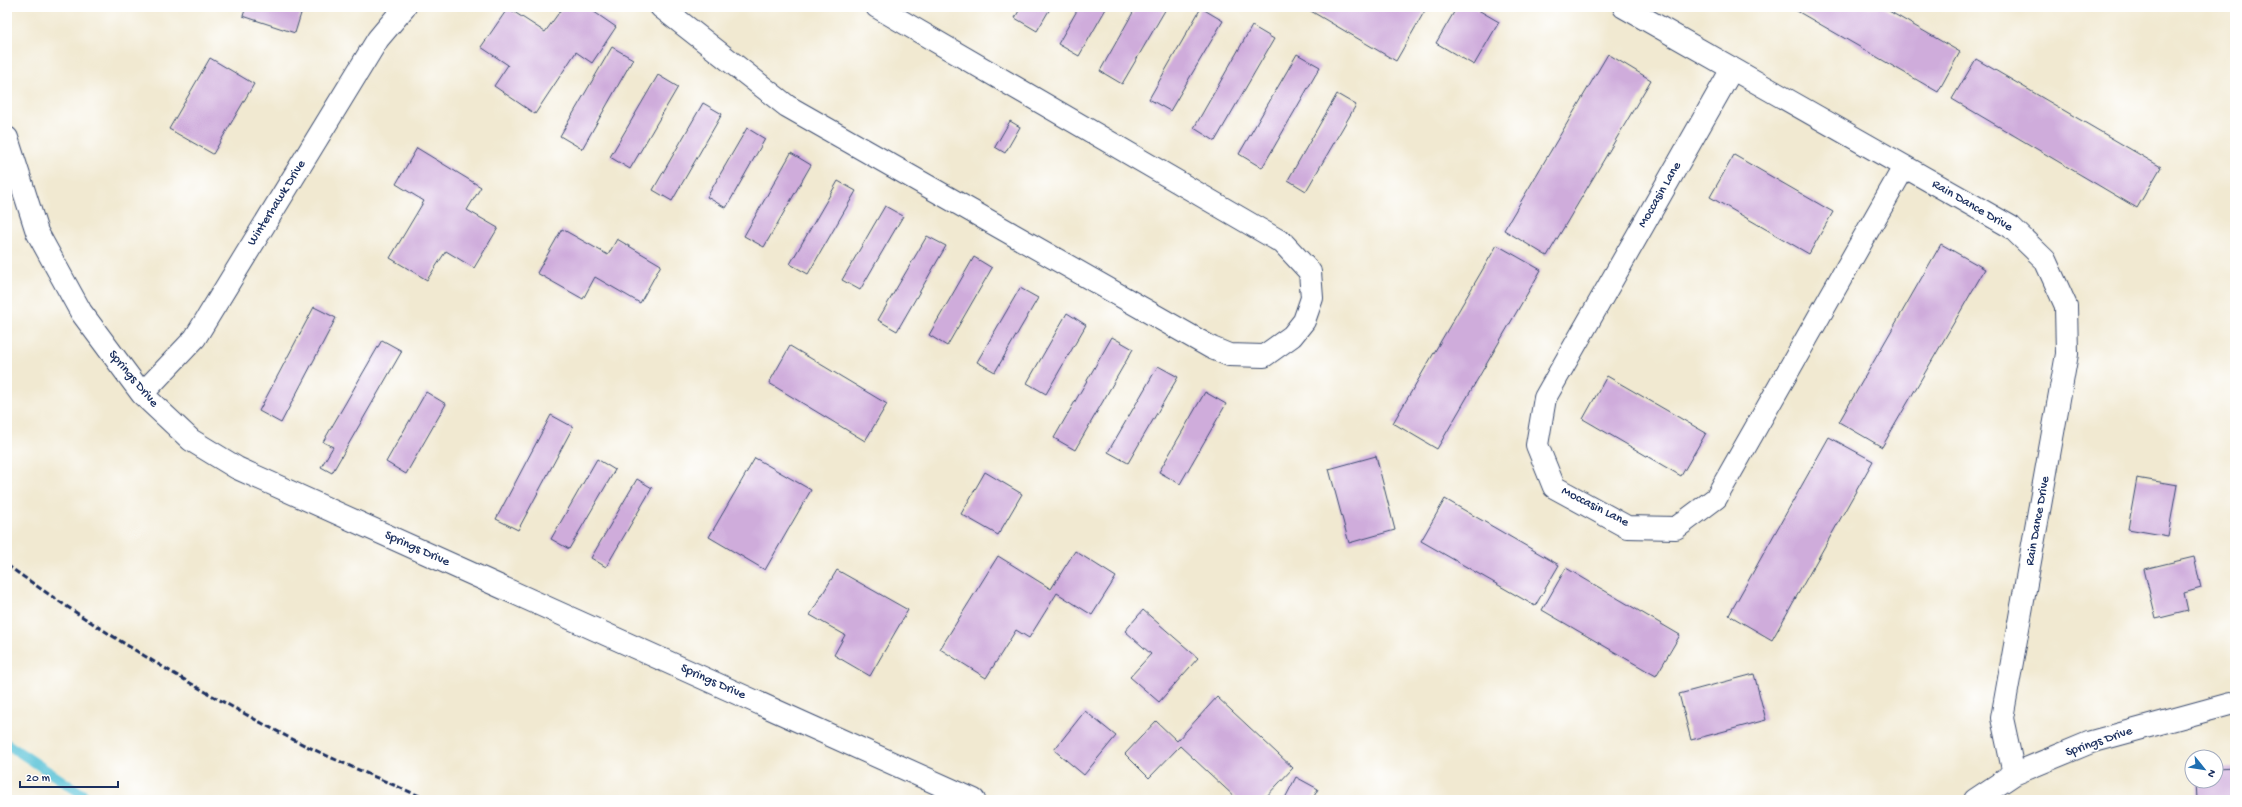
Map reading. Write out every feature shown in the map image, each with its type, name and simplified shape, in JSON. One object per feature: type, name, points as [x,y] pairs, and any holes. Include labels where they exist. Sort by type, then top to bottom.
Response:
[{"type":"street","name":"Winterhawk Drive","points":[[142,394],[195,338],[378,39],[405,7]]},
{"type":"street","points":[[661,7],[787,106],[1212,348],[1229,355],[1264,356],[1292,336],[1304,321],[1312,298],[1310,272],[1283,243],[877,7]]},
{"type":"street","name":"Rain Dance Drive","points":[[1624,7],[2011,227],[2045,260],[2066,306],[2068,354],[2002,718],[2014,774]]},
{"type":"street","name":"Moccasin Lane","points":[[1732,69],[1545,398],[1537,445],[1554,487],[1627,527],[1676,528],[1716,498],[1904,167]]},
{"type":"street","name":"Springs Drive","points":[[7,138],[37,232],[81,312],[142,394],[191,440],[237,468],[974,800]]},
{"type":"street","name":"Springs Drive","points":[[1975,800],[2014,774],[2091,742],[2230,704]]},
{"type":"building","points":[[246,7],[303,7],[295,33],[243,16]]},
{"type":"building","points":[[563,7],[587,7],[616,27],[592,63],[576,52],[535,114],[494,86],[508,65],[481,47],[508,8],[545,32]]},
{"type":"building","points":[[1021,7],[1051,7],[1037,31],[1015,18]]},
{"type":"building","points":[[1079,7],[1107,7],[1079,56],[1058,44]]},
{"type":"building","points":[[1136,7],[1167,7],[1122,84],[1100,71]]},
{"type":"building","points":[[1304,7],[1427,7],[1396,61]]},
{"type":"building","points":[[1457,7],[1473,7],[1499,22],[1474,65],[1436,43]]},
{"type":"building","points":[[1790,7],[1882,7],[1960,52],[1938,92]]},
{"type":"building","points":[[1201,8],[1223,21],[1170,111],[1149,99]]},
{"type":"building","points":[[1252,26],[1274,39],[1215,141],[1194,128]]},
{"type":"building","points":[[612,47],[633,59],[582,149],[560,136]]},
{"type":"building","points":[[1297,54],[1320,67],[1262,168],[1239,154]]},
{"type":"building","points":[[1608,54],[1651,80],[1547,256],[1504,230]]},
{"type":"building","points":[[210,58],[254,84],[213,154],[169,129]]},
{"type":"building","points":[[1976,59],[2161,167],[2137,208],[1952,99]]},
{"type":"building","points":[[658,75],[678,87],[630,169],[610,157]]},
{"type":"building","points":[[1337,94],[1356,105],[1306,191],[1288,180]]},
{"type":"building","points":[[703,103],[722,114],[672,201],[653,190]]},
{"type":"building","points":[[1010,121],[1020,127],[1005,153],[995,147]]},
{"type":"building","points":[[747,128],[765,139],[726,208],[707,197]]},
{"type":"building","points":[[417,148],[481,187],[467,210],[498,228],[474,268],[446,251],[427,280],[390,258],[424,201],[396,184]]},
{"type":"building","points":[[791,153],[811,165],[764,247],[744,236]]},
{"type":"building","points":[[1734,155],[1833,212],[1809,254],[1710,197]]},
{"type":"building","points":[[838,181],[856,191],[808,274],[790,264]]},
{"type":"building","points":[[885,206],[903,216],[860,290],[842,280]]},
{"type":"building","points":[[562,229],[608,255],[617,239],[661,265],[640,303],[595,277],[583,299],[537,273]]},
{"type":"building","points":[[927,236],[946,246],[897,331],[878,320]]},
{"type":"building","points":[[1941,244],[1985,269],[1882,447],[1839,422]]},
{"type":"building","points":[[1497,245],[1541,270],[1437,449],[1393,423]]},
{"type":"building","points":[[974,257],[992,268],[947,346],[929,335]]},
{"type":"building","points":[[1020,288],[1038,298],[995,372],[977,362]]},
{"type":"building","points":[[314,307],[336,318],[281,423],[259,411]]},
{"type":"building","points":[[1067,313],[1086,325],[1046,394],[1027,383]]},
{"type":"building","points":[[1112,337],[1133,349],[1075,450],[1054,438]]},
{"type":"building","points":[[382,340],[402,351],[332,473],[321,467],[333,447],[323,442]]},
{"type":"building","points":[[790,346],[887,404],[865,441],[769,383]]},
{"type":"building","points":[[1158,366],[1178,377],[1128,463],[1108,452]]},
{"type":"building","points":[[1607,376],[1706,433],[1681,476],[1583,419]]},
{"type":"building","points":[[426,392],[446,404],[406,474],[386,462]]},
{"type":"building","points":[[1205,392],[1226,404],[1180,484],[1159,472]]},
{"type":"building","points":[[551,415],[573,427],[518,530],[496,519]]},
{"type":"building","points":[[1829,437],[1873,461],[1772,640],[1729,615]]},
{"type":"building","points":[[1376,456],[1395,530],[1349,543],[1329,469]]},
{"type":"building","points":[[755,458],[811,490],[765,570],[709,537]]},
{"type":"building","points":[[597,459],[615,470],[569,549],[551,539]]},
{"type":"building","points":[[985,472],[1022,494],[998,535],[961,514]]},
{"type":"building","points":[[2137,478],[2177,485],[2168,536],[2128,529]]},
{"type":"building","points":[[637,479],[652,488],[606,567],[591,558]]},
{"type":"building","points":[[1445,499],[1559,565],[1535,606],[1421,541]]},
{"type":"building","points":[[1075,551],[1116,577],[1092,615],[1057,593],[1029,638],[1016,630],[986,678],[940,649],[998,556],[1051,589]]},
{"type":"building","points":[[2194,557],[2201,588],[2184,593],[2188,611],[2156,619],[2144,569]]},
{"type":"building","points":[[1566,568],[1680,635],[1656,676],[1542,610]]},
{"type":"building","points":[[837,570],[908,610],[870,676],[834,655],[845,635],[810,615]]},
{"type":"building","points":[[1143,610],[1198,658],[1159,702],[1130,677],[1151,654],[1125,631]]},
{"type":"building","points":[[1754,674],[1766,720],[1691,740],[1679,694]]},
{"type":"building","points":[[1217,697],[1293,768],[1263,800],[1238,800],[1180,746],[1149,778],[1125,754],[1156,721],[1177,741]]},
{"type":"building","points":[[1085,711],[1116,736],[1084,775],[1054,750]]},
{"type":"building","points":[[2235,767],[2235,800],[2197,800],[2196,789],[2224,789],[2224,768]]},
{"type":"building","points":[[1296,777],[1318,789],[1312,800],[1284,800]]},
{"type":"waterway","points":[[7,744],[91,800]]},
{"type":"railway","points":[[7,565],[109,634],[216,698],[288,737],[358,770],[429,800]]}]
